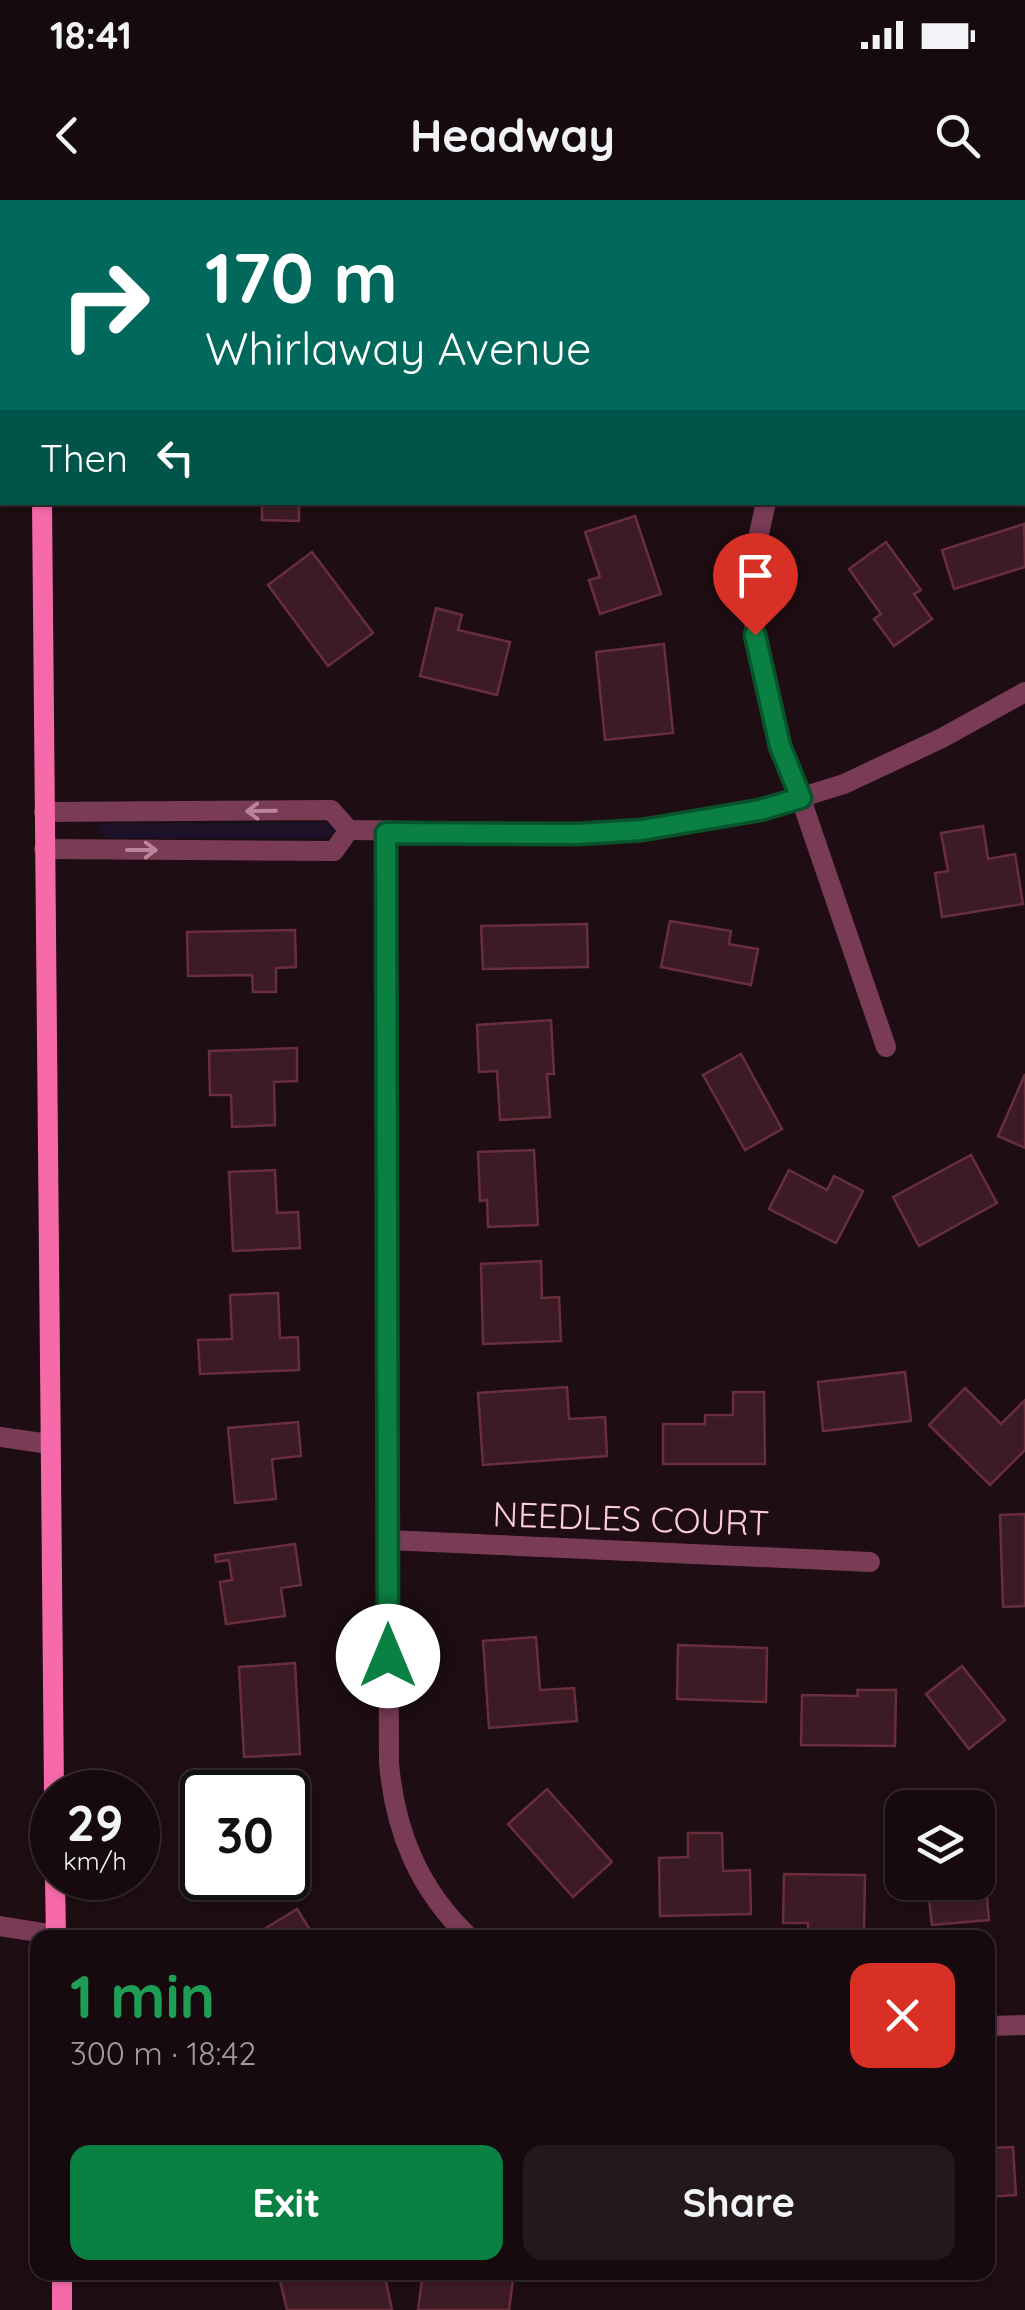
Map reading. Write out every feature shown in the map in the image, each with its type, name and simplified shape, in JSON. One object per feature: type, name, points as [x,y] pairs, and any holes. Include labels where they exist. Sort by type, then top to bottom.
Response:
[{"type":"street","points":[[42,505],[54,1770]]},
{"type":"street","points":[[765,505],[752,588],[755,635],[780,746],[886,1047]]},
{"type":"street","points":[[44,812],[331,810],[349,830],[386,833],[577,834],[642,830],[760,810],[844,784],[942,738],[1025,692]]},
{"type":"street","points":[[44,849],[334,850],[349,830]]},
{"type":"street","points":[[386,833],[392,1794],[399,1829],[416,1867],[432,1896],[463,1930]]},
{"type":"street","points":[[0,1437],[49,1444]]},
{"type":"street","name":"NEEDLES COURT","points":[[388,1540],[870,1562]]},
{"type":"street","points":[[55,1900],[56,1930]]},
{"type":"street","points":[[0,1926],[30,1931]]},
{"type":"street","points":[[995,2026],[1025,2025]]},
{"type":"street","points":[[62,2280],[62,2310]]},
{"type":"shaded area","points":[[328,822],[336,830],[327,838],[107,838],[97,831],[103,823]]},
{"type":"building","points":[[262,505],[299,505],[299,521],[262,520]]},
{"type":"building","points":[[635,516],[661,594],[600,614],[589,580],[600,577],[585,532]]},
{"type":"building","points":[[1024,524],[1025,567],[954,589],[942,550]]},
{"type":"building","points":[[886,542],[921,590],[914,594],[932,619],[894,646],[874,619],[881,614],[849,569]]},
{"type":"building","points":[[312,552],[373,633],[328,666],[268,585]]},
{"type":"building","points":[[436,608],[462,615],[458,630],[510,642],[497,695],[420,676]]},
{"type":"building","points":[[664,644],[673,733],[605,740],[596,652]]},
{"type":"building","points":[[983,826],[988,859],[1015,854],[1023,904],[942,917],[935,873],[948,871],[941,833]]},
{"type":"building","points":[[670,921],[731,931],[729,944],[758,949],[751,985],[661,967]]},
{"type":"building","points":[[587,924],[588,967],[483,969],[481,926]]},
{"type":"building","points":[[295,930],[296,967],[276,968],[276,992],[253,992],[252,975],[188,976],[187,932]]},
{"type":"building","points":[[551,1020],[554,1074],[547,1074],[550,1117],[500,1120],[497,1071],[479,1072],[477,1025]]},
{"type":"building","points":[[297,1048],[297,1081],[274,1082],[275,1125],[232,1127],[231,1095],[210,1095],[209,1051]]},
{"type":"building","points":[[741,1054],[782,1129],[745,1150],[703,1075]]},
{"type":"building","points":[[1025,1074],[1025,1148],[998,1136]]},
{"type":"building","points":[[534,1150],[538,1225],[488,1227],[487,1200],[480,1201],[478,1152]]},
{"type":"building","points":[[971,1155],[997,1203],[919,1246],[893,1197]]},
{"type":"building","points":[[275,1170],[277,1213],[298,1212],[300,1248],[233,1251],[229,1172]]},
{"type":"building","points":[[789,1170],[827,1190],[834,1176],[863,1191],[836,1243],[769,1209]]},
{"type":"building","points":[[541,1261],[542,1298],[559,1297],[561,1341],[483,1344],[481,1264]]},
{"type":"building","points":[[278,1293],[280,1338],[298,1337],[299,1370],[200,1374],[198,1340],[232,1339],[230,1295]]},
{"type":"building","points":[[905,1372],[911,1421],[823,1431],[818,1382]]},
{"type":"building","points":[[567,1387],[569,1419],[605,1417],[607,1456],[483,1465],[478,1393]]},
{"type":"building","points":[[965,1388],[1001,1424],[1025,1400],[1025,1450],[990,1485],[929,1425]]},
{"type":"building","points":[[733,1392],[764,1392],[765,1464],[663,1464],[663,1424],[705,1424],[705,1415],[733,1415]]},
{"type":"building","points":[[298,1422],[301,1456],[272,1459],[276,1499],[235,1503],[228,1428]]},
{"type":"building","points":[[1025,1514],[1025,1606],[1003,1607],[1000,1515]]},
{"type":"building","points":[[295,1544],[301,1585],[281,1588],[285,1616],[226,1624],[220,1582],[232,1580],[229,1560],[216,1562],[215,1555]]},
{"type":"building","points":[[536,1637],[540,1690],[574,1688],[577,1721],[489,1728],[483,1641]]},
{"type":"building","points":[[678,1645],[767,1648],[766,1702],[677,1699]]},
{"type":"building","points":[[295,1663],[300,1754],[244,1757],[239,1667]]},
{"type":"building","points":[[962,1666],[1005,1720],[969,1749],[926,1694]]},
{"type":"building","points":[[857,1690],[896,1690],[895,1746],[801,1745],[802,1695],[858,1696]]},
{"type":"building","points":[[547,1789],[612,1862],[573,1897],[508,1824]]},
{"type":"building","points":[[688,1833],[722,1833],[723,1871],[750,1870],[751,1914],[660,1916],[659,1858],[688,1857]]},
{"type":"building","points":[[784,1874],[865,1875],[864,1930],[808,1930],[808,1923],[783,1923]]},
{"type":"building","points":[[929,1900],[987,1900],[989,1920],[932,1925]]},
{"type":"building","points":[[297,1909],[310,1930],[263,1930]]},
{"type":"building","points":[[1013,2147],[1016,2195],[995,2196],[995,2148]]},
{"type":"building","points":[[280,2280],[386,2280],[392,2310],[287,2310]]},
{"type":"building","points":[[422,2280],[513,2280],[509,2310],[418,2310]]},
{"type":"route","points":[[388,1656],[386,833],[577,834],[642,830],[760,810],[801,798],[783,758],[755,635]]}]
